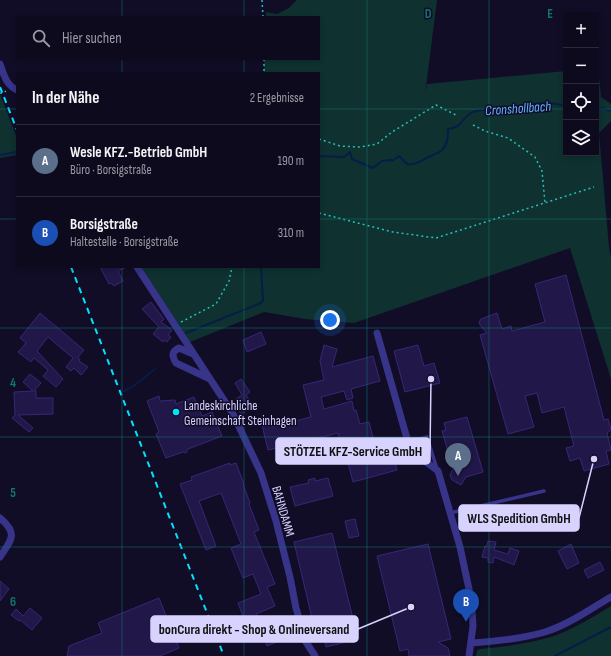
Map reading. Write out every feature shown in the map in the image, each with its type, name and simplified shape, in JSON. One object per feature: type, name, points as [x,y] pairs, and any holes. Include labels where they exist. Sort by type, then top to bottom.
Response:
[{"type":"street","points":[[0,64],[7,81],[11,87],[16,90]]},
{"type":"street","name":"BAHNDAMM","points":[[138,268],[233,414],[261,473],[276,521],[306,642],[315,656]]},
{"type":"street","points":[[377,333],[408,442],[412,451],[438,471],[460,547],[470,589],[473,626],[469,656]]},
{"type":"street","points":[[193,354],[179,348],[174,350],[172,354],[176,363],[210,379]]},
{"type":"street","points":[[0,518],[11,530],[12,535],[10,542],[0,557]]},
{"type":"street","points":[[471,643],[528,636],[546,631],[564,624],[611,597]]},
{"type":"lane","points":[[408,442],[427,437],[438,471]]},
{"type":"lane","points":[[450,513],[544,491]]},
{"type":"path","points":[[262,0],[263,16]]},
{"type":"path","points":[[264,60],[264,72]]},
{"type":"path","points":[[320,139],[340,146],[360,147],[377,144],[392,132],[436,105],[456,115]]},
{"type":"path","points":[[473,125],[485,131],[508,138],[535,157],[542,171],[545,204]]},
{"type":"path","points":[[320,213],[393,232],[436,238],[594,187]]},
{"type":"path","points":[[175,325],[216,304],[229,280],[232,268]]},
{"type":"green space","points":[[297,0],[437,0],[425,95],[427,84],[563,71],[563,156],[599,156],[599,133],[611,259],[611,379],[570,248],[354,323],[305,319],[264,312],[190,342],[142,268],[320,268],[320,72],[264,72],[264,60],[320,60],[320,16],[266,16],[266,12],[277,14],[289,8]]},
{"type":"green space","points":[[599,78],[601,97],[611,104],[611,121],[599,133]]},
{"type":"green space","points":[[0,94],[16,135],[16,155],[0,158]]},
{"type":"green space","points":[[611,606],[611,656],[476,656],[477,651],[480,649],[522,644],[555,636],[580,624]]},
{"type":"building","points":[[101,268],[125,268],[118,271],[123,281],[114,286],[111,283],[109,284]]},
{"type":"building","points":[[566,275],[604,420],[608,419],[611,430],[607,433],[611,450],[606,451],[609,464],[584,471],[580,458],[570,461],[566,448],[574,446],[564,407],[542,413],[537,393],[525,396],[534,427],[508,434],[480,335],[487,333],[480,325],[479,322],[481,319],[497,313],[502,329],[511,326],[512,331],[545,322],[535,284]]},
{"type":"building","points":[[151,302],[164,319],[161,322],[172,330],[168,335],[171,337],[167,342],[164,340],[163,342],[153,334],[159,327],[142,309]]},
{"type":"building","points":[[40,313],[84,350],[78,357],[80,360],[79,361],[88,367],[81,375],[74,368],[71,371],[66,367],[73,358],[48,337],[37,351],[63,379],[56,387],[43,376],[48,370],[34,358],[31,362],[18,352],[26,343],[20,338]]},
{"type":"building","points":[[261,332],[266,344],[247,352],[243,340]]},
{"type":"building","points":[[324,345],[337,349],[332,367],[373,356],[380,381],[351,389],[353,398],[347,400],[344,391],[321,397],[324,409],[352,401],[354,411],[356,410],[360,424],[369,422],[377,453],[391,449],[393,456],[395,457],[394,459],[397,470],[353,482],[338,433],[268,450],[262,425],[271,423],[272,427],[311,417],[303,385],[324,380],[320,361]]},
{"type":"building","points":[[418,345],[424,366],[434,363],[440,383],[405,392],[394,351]]},
{"type":"building","points":[[30,374],[41,383],[34,391],[36,391],[36,398],[53,398],[53,414],[18,415],[33,428],[29,432],[12,418],[15,415],[14,392],[33,391],[23,382]]},
{"type":"building","points":[[241,379],[250,392],[246,395],[250,401],[248,402],[251,407],[241,414],[234,403],[237,401],[236,399],[242,395],[235,383]]},
{"type":"building","points":[[159,396],[160,401],[175,400],[176,404],[194,397],[202,416],[212,412],[222,436],[188,449],[186,453],[183,452],[166,458],[156,434],[159,432],[147,401]]},
{"type":"building","points":[[467,417],[483,472],[466,477],[461,485],[452,480],[450,475],[453,469],[442,431],[446,430],[444,423]]},
{"type":"building","points":[[230,463],[230,465],[236,463],[244,484],[250,503],[249,504],[259,530],[254,532],[275,584],[267,587],[275,606],[256,614],[261,629],[248,634],[248,636],[243,638],[239,627],[246,624],[238,603],[261,594],[253,574],[243,578],[231,548],[241,544],[221,493],[199,501],[216,546],[206,550],[180,484],[192,480],[191,477]]},
{"type":"building","points":[[315,478],[315,481],[328,478],[333,496],[295,506],[290,487],[309,483],[308,480]]},
{"type":"building","points":[[355,519],[359,536],[349,538],[345,521]]},
{"type":"building","points":[[332,533],[358,639],[326,647],[322,629],[315,631],[294,542]]},
{"type":"building","points":[[488,541],[496,542],[494,550],[508,554],[510,548],[519,551],[514,565],[494,557],[493,563],[488,562],[488,558],[482,557]]},
{"type":"building","points":[[428,544],[451,639],[438,642],[448,648],[450,656],[409,656],[408,649],[400,651],[377,556]]},
{"type":"building","points":[[571,544],[579,563],[567,569],[558,551]]},
{"type":"building","points":[[600,562],[604,570],[588,578],[584,570]]},
{"type":"building","points":[[0,581],[9,589],[0,601]]},
{"type":"building","points":[[159,598],[179,648],[160,656],[67,656],[69,646],[102,633],[98,623]]},
{"type":"building","points":[[30,608],[42,618],[32,630],[11,615],[16,609],[23,616]]},
{"type":"building","points":[[278,624],[281,625],[286,638],[267,646],[261,631],[267,628],[272,630],[274,626]]},
{"type":"waterway","name":"Cronshollbach","points":[[320,156],[344,157],[350,152],[352,159],[373,168],[382,161],[392,161],[399,156],[407,164],[413,164],[441,151],[447,143],[448,129],[456,127],[468,115],[476,111],[537,104],[552,103],[563,105]]},
{"type":"waterway","name":"Cronshollbach","points":[[599,110],[603,108],[611,111]]},
{"type":"waterway","name":"Cronshollbach","points":[[0,155],[16,152]]},
{"type":"waterway","points":[[186,333],[261,303],[263,300],[261,268]]},
{"type":"waterway","points":[[124,391],[136,384],[155,369]]},
{"type":"waterway","points":[[555,656],[611,627]]},
{"type":"railway","points":[[0,87],[16,127]]},
{"type":"railway","points":[[71,268],[224,656]]},
{"type":"place","name":"STÖTZEL KFZ-Service GmbH","points":[[431,379]]},
{"type":"place","name":"Landeskirchliche Gemeinschaft Steinhagen","points":[[176,412]]},
{"type":"place","name":"WLS Spedition GmbH","points":[[594,459]]},
{"type":"place","name":"Wesle KFZ.-Betrieb GmbH","points":[[458,476]]},
{"type":"place","name":"bonCura direkt - Shop & Onlineversand","points":[[411,607]]},
{"type":"place","name":"Borsigstraße","points":[[466,622]]}]
